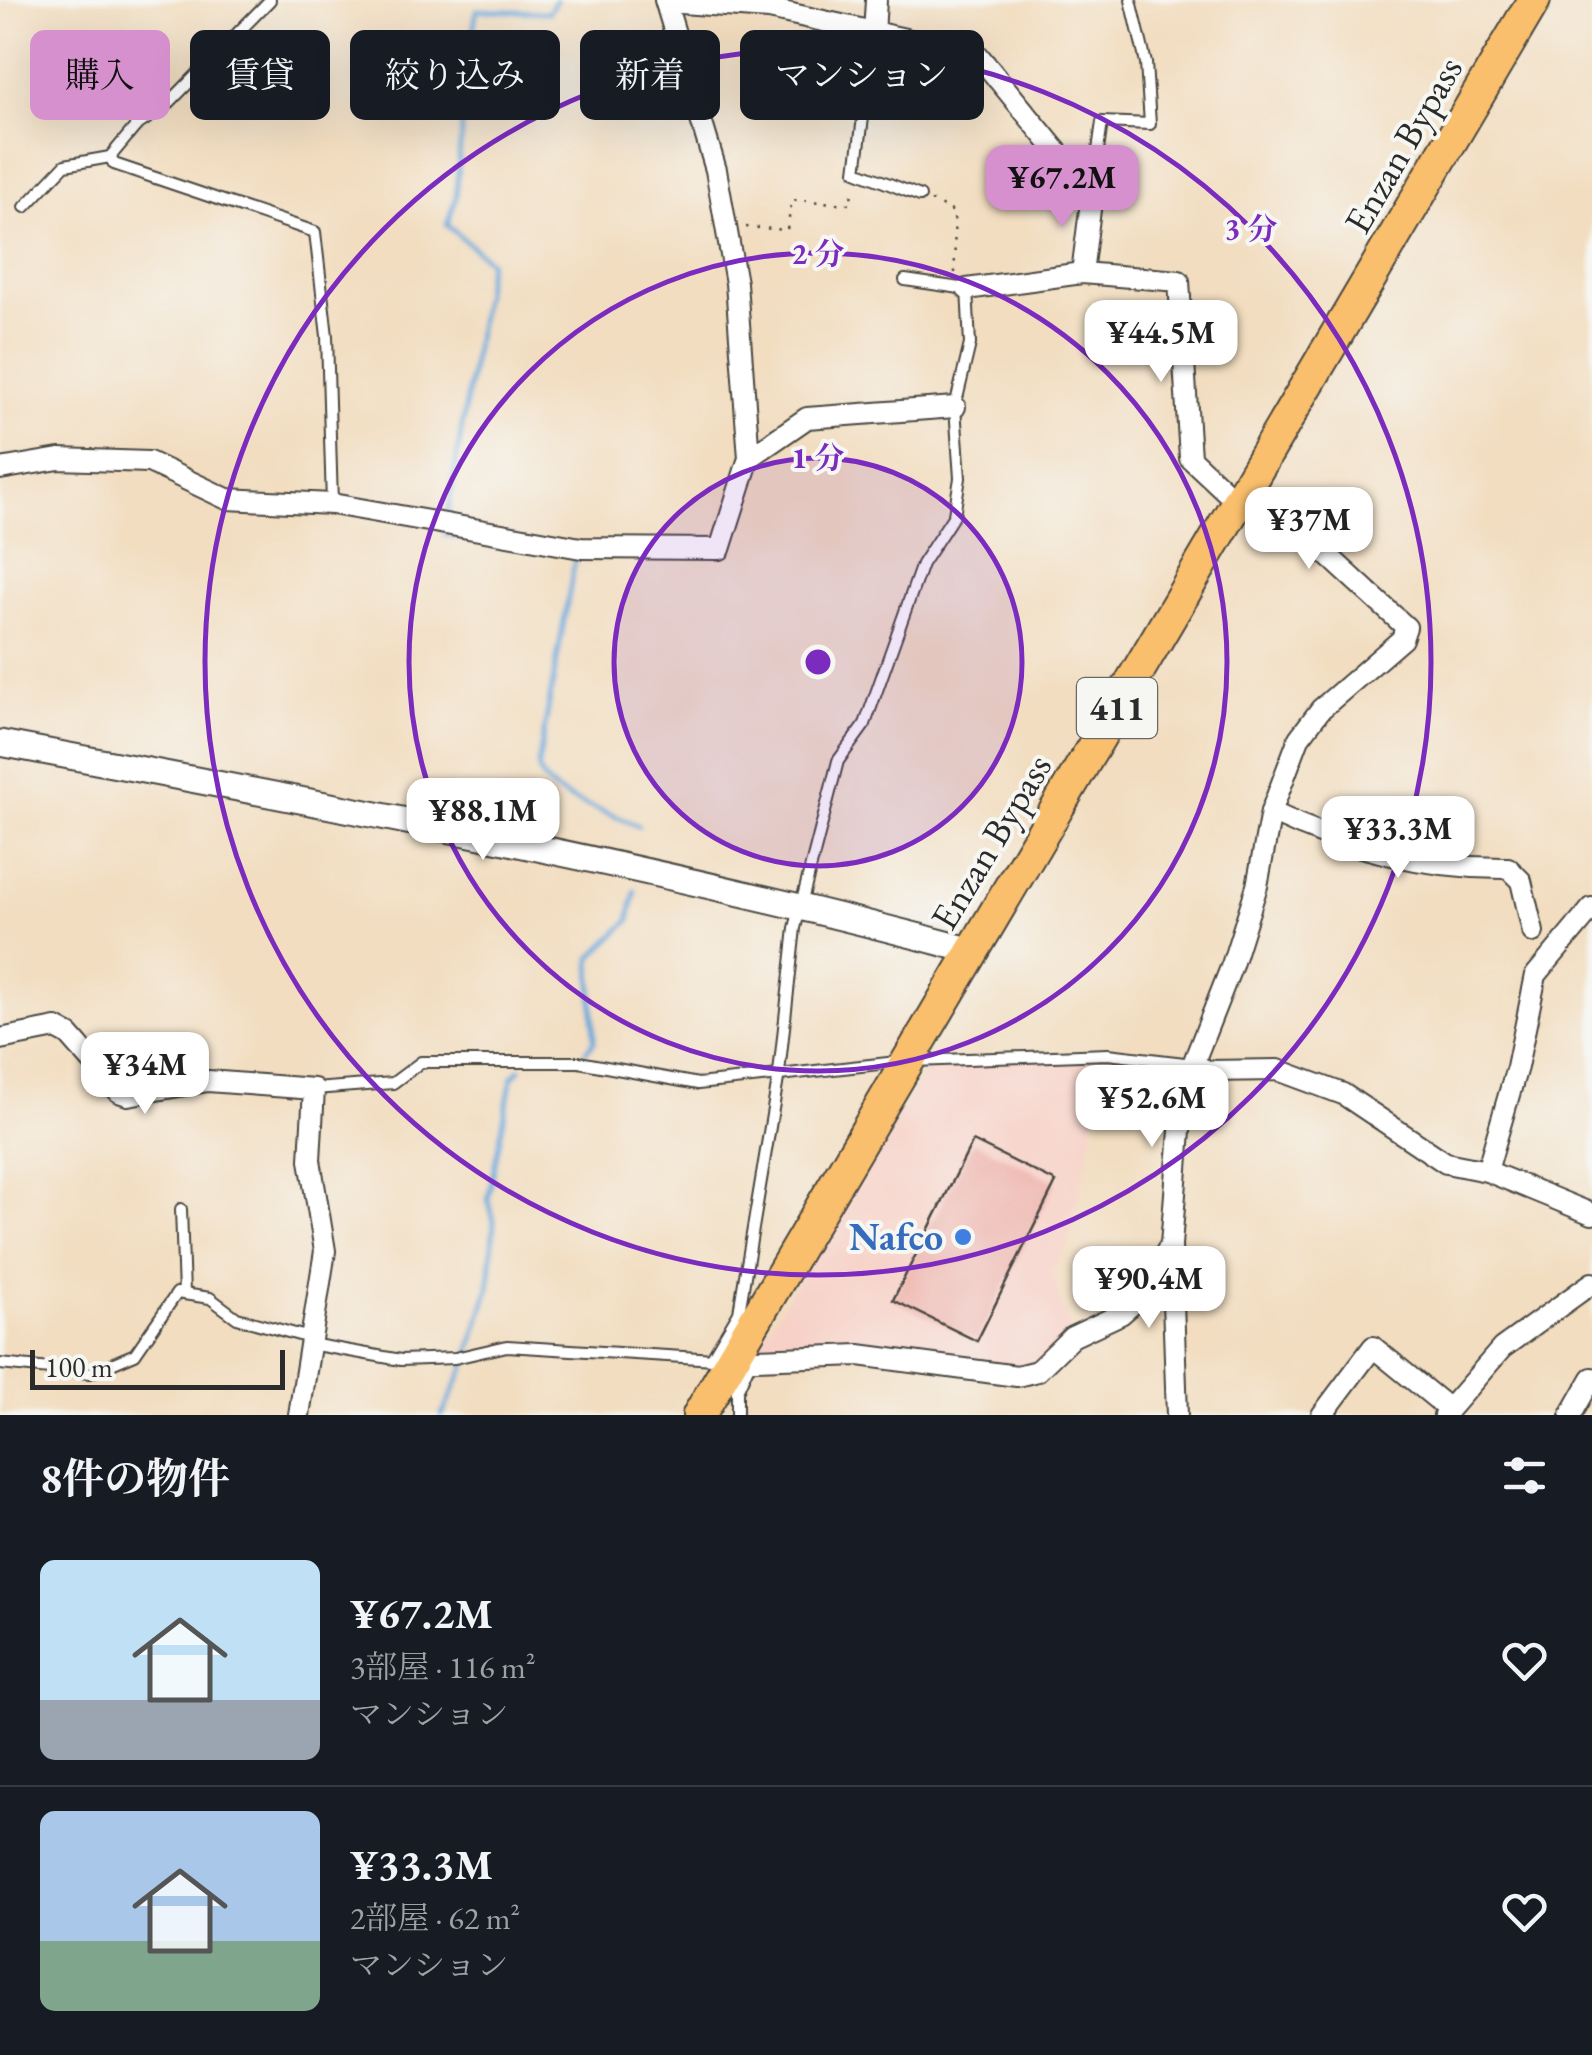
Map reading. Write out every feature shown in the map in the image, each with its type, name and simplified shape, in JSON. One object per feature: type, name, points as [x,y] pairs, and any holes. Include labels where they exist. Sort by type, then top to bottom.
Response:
[{"type":"highway","name":"Enzan Bypass","points":[[699,1415],[912,1061],[973,951],[1534,0]]},
{"type":"street","points":[[874,30],[876,0]]},
{"type":"street","points":[[0,470],[58,459],[149,462],[227,499],[332,504],[581,548],[720,549],[749,458],[736,282],[716,170],[665,1],[769,9],[857,30]]},
{"type":"street","points":[[984,62],[1092,194],[1082,273]]},
{"type":"street","points":[[961,287],[1082,273],[1180,280],[1190,458],[1238,503],[1287,518],[1406,627],[1402,639],[1321,709],[1298,738],[1271,812],[1257,886],[1215,1015],[1193,1064],[1182,1105],[1171,1245],[1177,1415]]},
{"type":"street","points":[[749,458],[807,418],[955,407]]},
{"type":"street","points":[[0,742],[570,852],[802,905],[973,951]]},
{"type":"street","points":[[1271,812],[1331,841],[1457,868],[1508,868],[1522,881],[1533,932]]},
{"type":"street","points":[[1487,1171],[1517,1067],[1536,975],[1592,908]]},
{"type":"street","points":[[0,1039],[56,1028],[69,1035],[120,1092],[128,1094],[208,1080],[314,1090],[310,1160],[324,1251],[299,1415]]},
{"type":"street","points":[[1193,1064],[1208,1071],[1278,1070],[1295,1076],[1366,1106],[1446,1163],[1487,1171],[1592,1214]]},
{"type":"street","points":[[731,1360],[859,1355],[1017,1376],[1036,1372],[1072,1337],[1122,1314],[1136,1302],[1171,1245]]},
{"type":"street","points":[[1322,1415],[1373,1346],[1446,1412],[1502,1348],[1592,1283]]},
{"type":"street","points":[[1571,1415],[1592,1378]]},
{"type":"lane","points":[[25,206],[65,165],[110,157],[136,126],[167,106],[270,0]]},
{"type":"lane","points":[[1092,194],[1102,122],[1150,124],[1146,64],[1132,0]]},
{"type":"lane","points":[[863,120],[856,171],[920,196]]},
{"type":"lane","points":[[110,157],[114,164],[315,232],[327,336],[332,504]]},
{"type":"lane","points":[[738,1415],[731,1360],[779,1073],[795,928],[838,761],[865,724],[922,564],[954,515],[960,478],[955,407],[970,344],[961,287],[905,280]]},
{"type":"lane","points":[[314,1090],[393,1083],[421,1062],[579,1062],[698,1084],[912,1061],[1108,1054],[1193,1064]]},
{"type":"lane","points":[[181,1209],[184,1294]]},
{"type":"lane","points":[[0,1364],[90,1374],[135,1354],[176,1293],[210,1298],[237,1318],[309,1341],[384,1358],[455,1358],[508,1346],[731,1360]]},
{"type":"path","points":[[726,225],[788,230],[792,200],[850,204],[856,171]]},
{"type":"path","points":[[920,196],[954,212],[961,287]]},
{"type":"shaded area","points":[[1040,1056],[1107,1061],[1069,1241],[1052,1271],[1072,1337],[1037,1371],[755,1348],[865,1175],[930,1061]]},
{"type":"building","points":[[973,1141],[1056,1182],[977,1341],[893,1300]]},
{"type":"waterway","points":[[447,519],[489,261],[447,225],[456,198],[466,67],[477,10],[549,12],[556,0]]},
{"type":"waterway","points":[[445,535],[467,538]]},
{"type":"waterway","points":[[576,554],[538,765],[542,777],[563,795],[638,826]]},
{"type":"waterway","points":[[586,1051],[594,1042],[591,958],[629,921],[635,891]]},
{"type":"waterway","points":[[442,1415],[465,1367],[489,1288],[494,1221],[488,1199],[512,1078],[520,1069]]},
{"type":"place","name":"Nafco","points":[[963,1237]]}]
